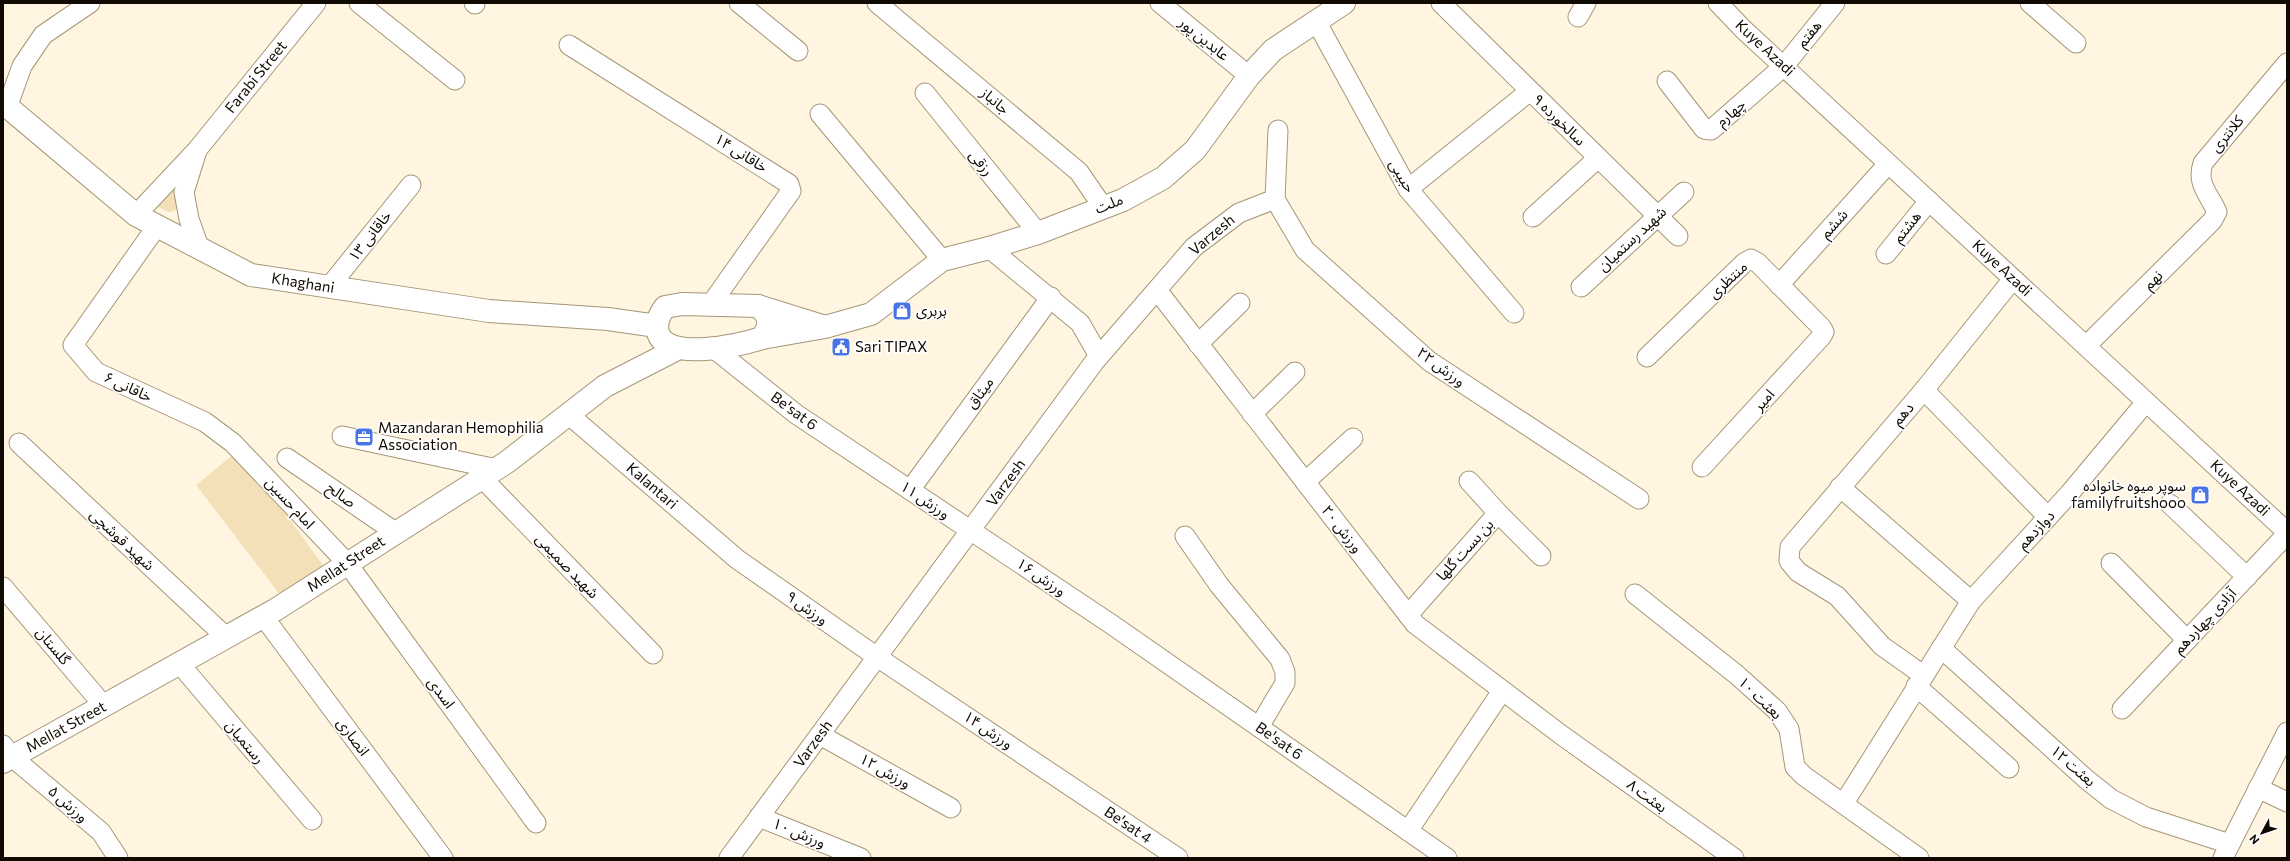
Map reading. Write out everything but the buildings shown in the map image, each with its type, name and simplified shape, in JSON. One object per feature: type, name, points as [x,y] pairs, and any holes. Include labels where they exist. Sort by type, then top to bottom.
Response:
[{"type":"main road","name":"ملت","points":[[676,349],[722,347],[762,338],[825,327],[871,314],[942,260],[1038,233],[1123,200],[1163,178],[1194,150],[1249,76],[1273,50],[1344,3]]},
{"type":"main road","name":"Khaghani","points":[[6,104],[136,215],[200,250],[251,275],[489,311],[608,320],[657,326]]},
{"type":"main road","points":[[676,349],[662,340],[657,326],[658,319],[665,307],[682,304],[758,306],[825,327]]},
{"type":"main road","points":[[758,306],[767,313],[770,322],[762,338]]},
{"type":"main road","name":"Mellat Street","points":[[6,754],[104,706],[263,616],[489,473],[604,386],[676,349]]},
{"type":"street","points":[[6,104],[22,66],[43,35],[90,3]]},
{"type":"street","name":"Farabi Street","points":[[136,215],[197,150],[316,3]]},
{"type":"street","points":[[359,3],[455,80]]},
{"type":"street","points":[[739,3],[798,51]]},
{"type":"street","name":"جانباز","points":[[877,3],[1079,172],[1103,207]]},
{"type":"street","name":"عابدین پور","points":[[1160,3],[1249,76]]},
{"type":"street","name":"سالخورده ۹","points":[[1441,3],[1678,236]]},
{"type":"street","name":"Kuye Azadi","points":[[1718,3],[1744,30],[2287,533]]},
{"type":"street","name":"هفتم","points":[[1784,66],[1835,3]]},
{"type":"street","points":[[2030,3],[2076,43]]},
{"type":"street","name":"حبیبی","points":[[1316,21],[1408,189],[1514,313]]},
{"type":"street","name":"خاقانی ۱۴","points":[[569,45],[789,184],[791,187],[791,191],[711,304]]},
{"type":"street","name":"کلانتری","points":[[2217,212],[2200,182],[2199,174],[2203,163],[2287,63]]},
{"type":"street","name":"چهارم","points":[[1666,81],[1704,129],[1711,130],[1784,66]]},
{"type":"street","points":[[1408,189],[1530,91]]},
{"type":"street","name":"رزقی","points":[[925,93],[1038,233]]},
{"type":"street","points":[[820,114],[942,260]]},
{"type":"street","points":[[1275,198],[1278,130]]},
{"type":"street","name":"Farabi Street","points":[[197,150],[184,192],[188,219],[200,250]]},
{"type":"street","points":[[1533,217],[1598,158]]},
{"type":"street","name":"ششم","points":[[1779,285],[1888,164]]},
{"type":"street","name":"خاقانی ۱۳","points":[[330,287],[410,185]]},
{"type":"street","name":"شهید رستمیان","points":[[1580,287],[1684,192]]},
{"type":"street","name":"Varzesh","points":[[729,858],[1099,356],[1194,247],[1239,213],[1275,198]]},
{"type":"street","name":"ورزش ۲۲","points":[[1275,198],[1305,250],[1429,361],[1639,499]]},
{"type":"street","name":"هشتم","points":[[1886,254],[1929,201]]},
{"type":"street","name":"نهم","points":[[2086,346],[2212,221],[2217,212]]},
{"type":"street","name":"خاقانی ۶","points":[[158,226],[73,345],[96,372],[205,422],[233,443]]},
{"type":"street","points":[[989,248],[1080,323],[1099,356]]},
{"type":"street","name":"منتظری","points":[[1647,357],[1744,263],[1751,259],[1758,263],[1821,326],[1824,332]]},
{"type":"street","name":"دهم","points":[[1920,680],[1882,646],[1837,596],[1798,572],[1789,561],[1790,547],[1924,390],[2013,279]]},
{"type":"street","name":"ورزش ۲۰","points":[[1157,290],[1414,624],[1560,734]]},
{"type":"street","name":"میثاق","points":[[910,490],[1050,297]]},
{"type":"street","points":[[1198,344],[1240,303]]},
{"type":"street","name":"امیر","points":[[1702,467],[1824,332]]},
{"type":"street","name":"Be'sat 6","points":[[712,348],[796,414],[879,470]]},
{"type":"street","points":[[1252,414],[1295,372]]},
{"type":"street","points":[[1924,390],[2048,517]]},
{"type":"street","name":"دوازدهم","points":[[1844,803],[1971,601],[2048,517],[2146,402]]},
{"type":"street","name":"Kalantari","points":[[568,414],[737,559]]},
{"type":"street","points":[[342,436],[489,473]]},
{"type":"street","points":[[1305,482],[1354,438]]},
{"type":"street","name":"شهید قوشچی","points":[[19,443],[226,637]]},
{"type":"street","name":"امام حسین","points":[[233,443],[347,563]]},
{"type":"street","name":"صالح","points":[[287,458],[395,532]]},
{"type":"street","name":"ورزش ۱۱","points":[[879,470],[971,531]]},
{"type":"street","name":"شهید صمیمی","points":[[489,473],[653,654]]},
{"type":"street","points":[[1469,481],[1498,513]]},
{"type":"street","points":[[1840,487],[1971,601]]},
{"type":"street","points":[[2170,504],[2247,576]]},
{"type":"street","name":"بن بست گلها","points":[[1408,615],[1498,513],[1541,556]]},
{"type":"street","name":"ورزش ۱۶","points":[[971,531],[1111,624]]},
{"type":"street","name":"آزادی چهاردهم","points":[[2122,709],[2287,533]]},
{"type":"street","points":[[1185,536],[1218,585],[1280,659],[1285,672],[1285,683],[1259,727]]},
{"type":"street","name":"ورزش ۹","points":[[737,559],[877,657]]},
{"type":"street","name":"اسدی","points":[[347,563],[536,823]]},
{"type":"street","points":[[2111,563],[2187,640]]},
{"type":"street","name":"گلستان","points":[[3,587],[104,706]]},
{"type":"street","name":"بعثت ۱۰","points":[[1635,594],[1737,675],[1777,711],[1789,729],[1795,767],[1804,776],[1844,803],[1919,858]]},
{"type":"street","name":"انصاری","points":[[263,616],[443,858]]},
{"type":"street","name":"Be'sat 6","points":[[1111,624],[1447,858]]},
{"type":"street","name":"بعثت ۱۲","points":[[1941,648],[2086,779],[2111,799],[2146,817],[2226,851]]},
{"type":"street","name":"ورزش ۱۴","points":[[877,657],[1098,805]]},
{"type":"street","name":"رستمیان","points":[[179,663],[312,820]]},
{"type":"street","points":[[1920,680],[2009,768]]},
{"type":"street","points":[[1408,831],[1502,691]]},
{"type":"street","points":[[2226,851],[2287,732]]},
{"type":"street","name":"بعثت ٨","points":[[1560,734],[1734,858]]},
{"type":"street","name":"ورزش ۱۲","points":[[820,735],[950,808]]},
{"type":"street","name":"ورزش ۵","points":[[6,754],[101,832],[118,858]]},
{"type":"street","points":[[2258,788],[2287,802]]},
{"type":"street","name":"Be'sat 4","points":[[1098,805],[1178,858]]},
{"type":"street","name":"ورزش ۱۰","points":[[759,817],[861,858]]},
{"type":"shaded area","points":[[175,177],[177,206],[175,211],[168,212],[157,206],[158,196]]},
{"type":"shaded area","points":[[239,450],[325,568],[281,596],[196,485]]},
{"type":"place","name":"بربری","points":[[902,311]]},
{"type":"place","name":"Sari TIPAX","points":[[841,347]]},
{"type":"place","name":"Mazandaran Hemophilia Association","points":[[364,437]]},
{"type":"place","name":"سوپر میوه خانواده familyfruitshooo","points":[[2200,495]]}]
